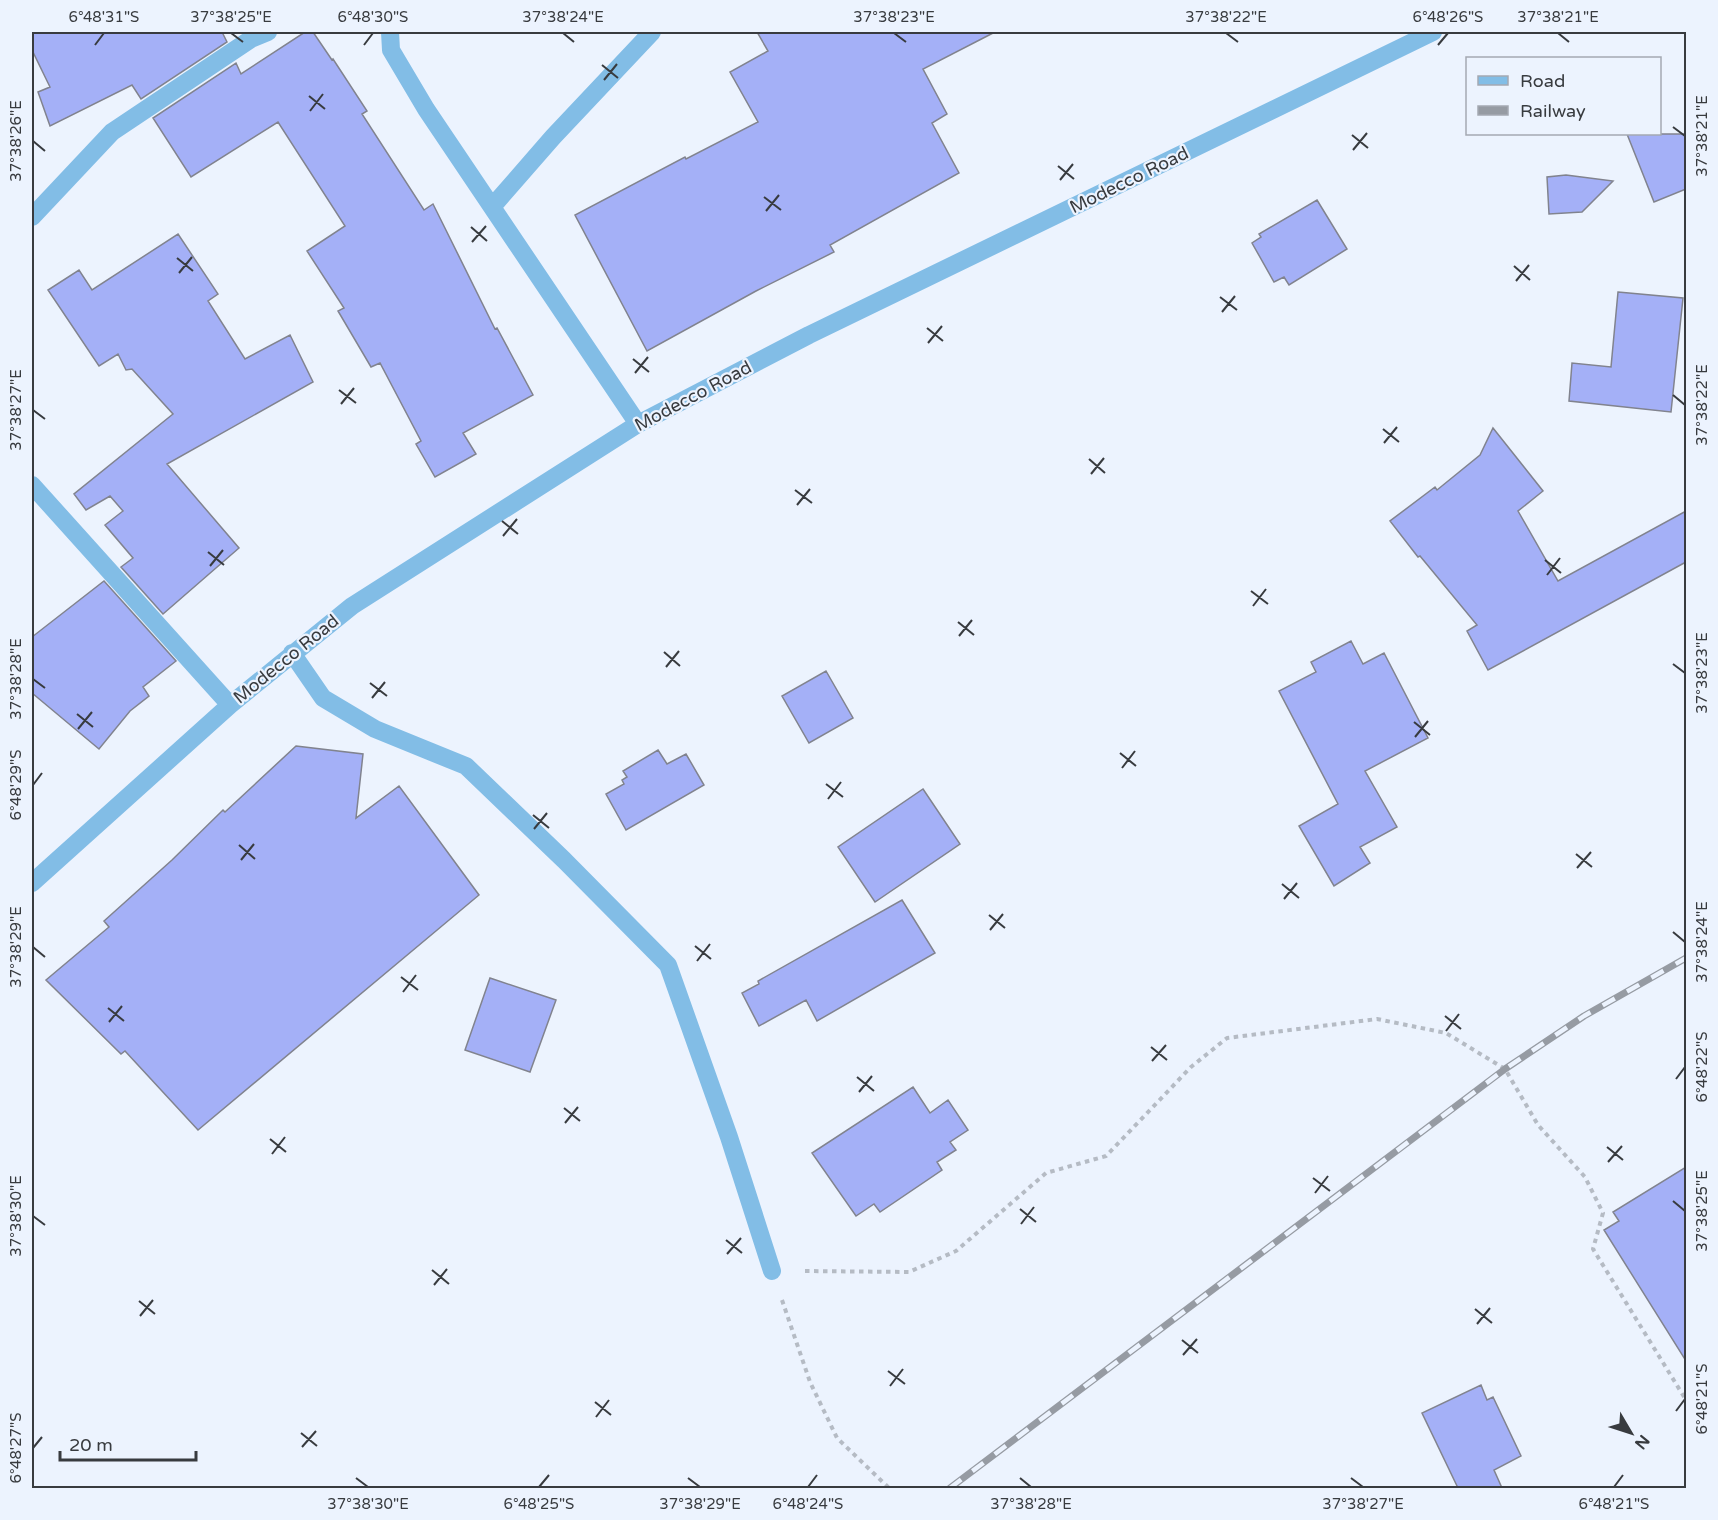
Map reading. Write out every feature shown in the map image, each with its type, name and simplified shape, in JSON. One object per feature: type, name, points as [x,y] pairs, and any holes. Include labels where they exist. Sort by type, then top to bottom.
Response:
[{"type":"street","points":[[32,217],[112,132],[251,39],[268,32]]},
{"type":"street","points":[[390,32],[391,50],[426,109],[638,424]]},
{"type":"street","points":[[492,207],[553,137],[652,32]]},
{"type":"street","name":"Modecco Road","points":[[32,883],[230,705],[352,606],[638,424],[809,335],[1433,32]]},
{"type":"street","points":[[32,485],[230,705]]},
{"type":"street","points":[[292,653],[323,699],[375,729],[466,766],[564,860],[668,965],[729,1137],[772,1271]]},
{"type":"path","points":[[889,1488],[837,1438],[810,1382],[772,1271],[909,1272],[956,1251],[1046,1173],[1106,1156],[1191,1067],[1227,1038],[1377,1019],[1446,1033],[1504,1069],[1538,1125],[1585,1177],[1603,1213],[1593,1249],[1686,1400]]},
{"type":"building","points":[[32,32],[222,32],[227,42],[141,99],[132,85],[50,126],[38,92],[50,87],[32,50]]},
{"type":"building","points":[[305,32],[313,32],[333,59],[367,111],[362,114],[424,210],[433,204],[495,329],[497,328],[533,395],[463,433],[476,454],[435,477],[416,444],[421,441],[380,363],[371,367],[338,311],[344,308],[307,251],[345,226],[278,122],[191,177],[153,118],[236,63],[241,74]]},
{"type":"building","points":[[757,32],[995,32],[923,69],[947,114],[932,123],[959,173],[830,245],[834,252],[756,291],[647,351],[575,215],[685,157],[686,159],[758,122],[730,72],[768,51]]},
{"type":"building","points":[[1686,134],[1686,189],[1654,202],[1627,135]]},
{"type":"building","points":[[1566,175],[1613,181],[1582,212],[1549,214],[1547,177]]},
{"type":"building","points":[[1317,200],[1347,249],[1289,285],[1284,277],[1274,282],[1252,243],[1261,237],[1259,234]]},
{"type":"building","points":[[178,234],[218,294],[208,301],[245,359],[290,335],[313,382],[167,464],[239,548],[163,614],[121,567],[133,558],[105,525],[123,511],[110,496],[86,510],[74,494],[173,414],[132,369],[126,370],[118,354],[99,366],[48,290],[79,270],[92,290]]},
{"type":"building","points":[[1618,292],[1683,298],[1671,412],[1569,401],[1572,363],[1611,367]]},
{"type":"building","points":[[1493,428],[1543,491],[1518,511],[1558,581],[1686,511],[1686,562],[1488,670],[1467,631],[1477,625],[1390,521],[1435,487],[1437,490],[1480,455]]},
{"type":"building","points":[[104,581],[176,661],[143,687],[149,696],[130,711],[99,749],[32,693],[32,637]]},
{"type":"building","points":[[1351,641],[1363,664],[1384,653],[1428,738],[1365,771],[1397,827],[1360,847],[1370,863],[1334,886],[1299,826],[1338,804],[1279,691],[1316,672],[1311,662]]},
{"type":"building","points":[[826,671],[853,718],[809,743],[782,696]]},
{"type":"building","points":[[296,746],[363,754],[356,818],[399,786],[479,895],[198,1130],[125,1051],[121,1054],[46,980],[109,927],[104,921],[223,810],[225,812]]},
{"type":"building","points":[[658,750],[667,764],[686,754],[704,785],[626,830],[606,794],[624,784],[622,780],[627,777],[623,771]]},
{"type":"building","points":[[923,789],[960,844],[875,902],[838,847]]},
{"type":"building","points":[[902,900],[935,953],[817,1021],[806,1000],[759,1026],[742,993],[759,984],[758,981]]},
{"type":"building","points":[[490,978],[556,1000],[530,1072],[465,1050]]},
{"type":"building","points":[[913,1087],[930,1113],[948,1100],[968,1130],[950,1142],[956,1150],[937,1162],[942,1170],[880,1212],[874,1204],[856,1216],[812,1153]]},
{"type":"building","points":[[1686,1167],[1686,1361],[1604,1230],[1619,1221],[1613,1212]]},
{"type":"building","points":[[1481,1385],[1487,1400],[1493,1397],[1521,1456],[1494,1470],[1502,1488],[1458,1488],[1422,1413]]},
{"type":"railway","points":[[950,1488],[1505,1069],[1584,1016],[1686,958]]}]
